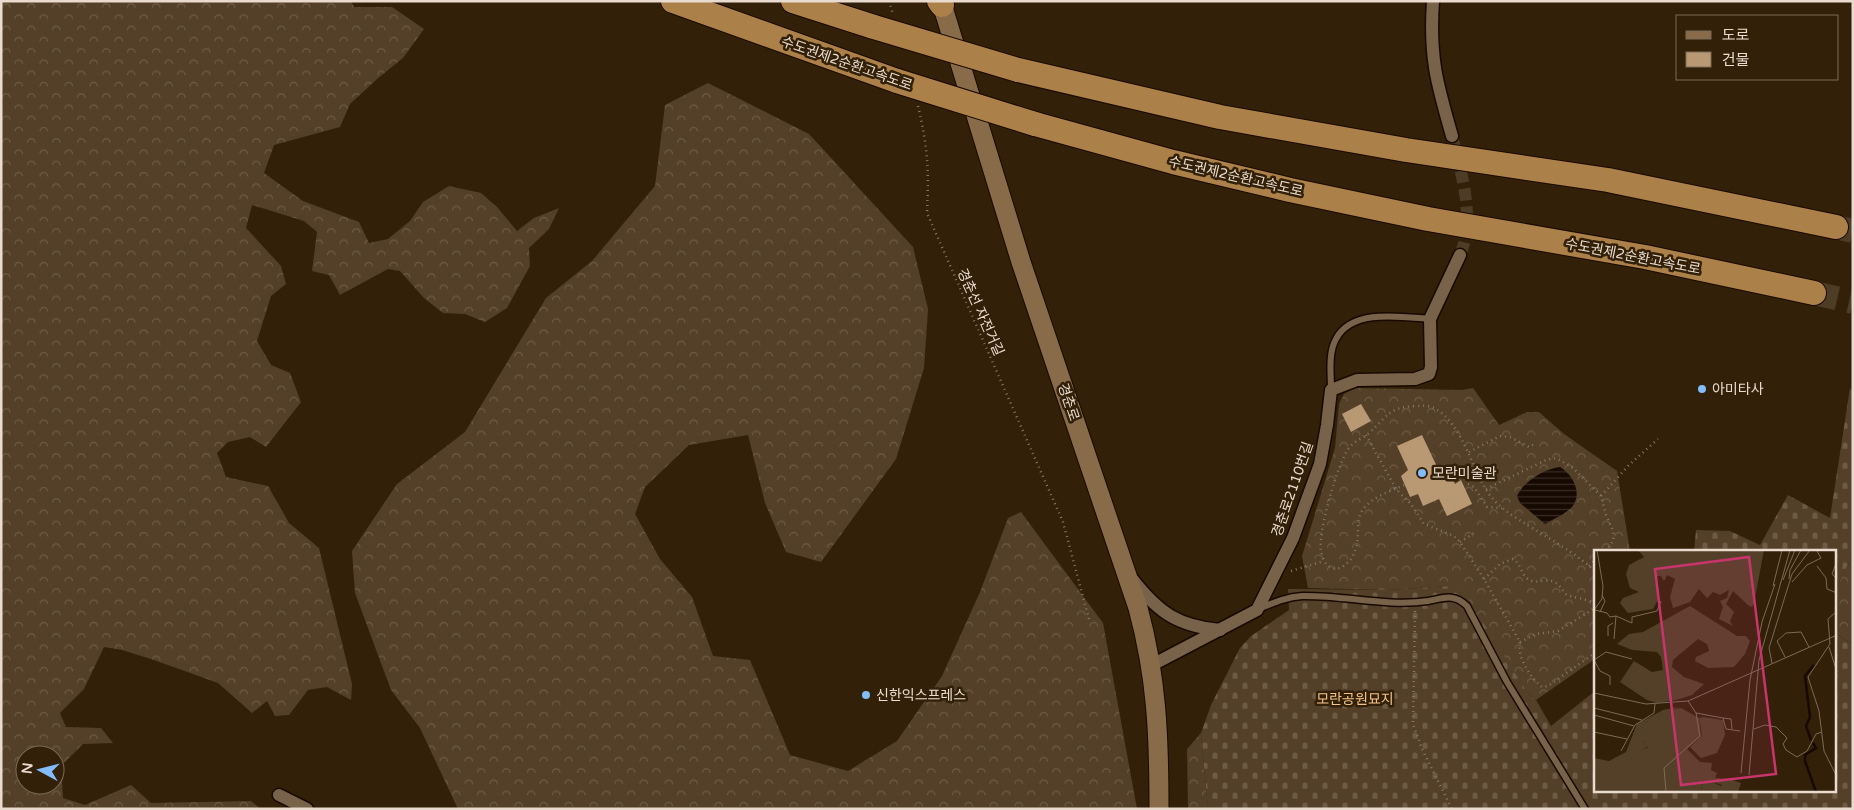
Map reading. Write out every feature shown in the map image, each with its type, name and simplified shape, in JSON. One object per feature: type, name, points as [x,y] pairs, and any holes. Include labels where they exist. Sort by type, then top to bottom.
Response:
[{"type":"highway","name":"수도권제2순환고속도로","points":[[673,1],[897,81],[1035,124],[1173,162],[1308,194],[1428,219],[1645,257],[1814,293]]},
{"type":"highway","points":[[793,1],[884,23],[1018,70],[1125,97],[1220,118],[1406,150],[1608,180],[1836,228]]},
{"type":"street","points":[[1433,1],[1430,36],[1434,70],[1452,136]]},
{"type":"street","name":"경춘로","points":[[940,2],[1021,262],[1128,574],[1152,665],[1160,736],[1159,809]]},
{"type":"street","points":[[1331,390],[1357,380],[1415,379],[1429,374],[1432,367],[1430,319],[1460,255]]},
{"type":"street","name":"경춘로2110번길","points":[[1257,610],[1302,517],[1320,464],[1331,390]]},
{"type":"street","points":[[1128,574],[1144,594],[1169,616],[1194,627],[1220,630]]},
{"type":"street","points":[[1152,665],[1257,610]]},
{"type":"street","points":[[279,795],[307,809]]},
{"type":"lane","points":[[1331,390],[1333,348],[1336,339],[1349,326],[1368,318],[1380,316],[1430,319]]},
{"type":"lane","points":[[1257,610],[1289,598],[1303,596],[1416,602],[1454,597],[1467,606],[1507,682],[1585,809]]},
{"type":"path","points":[[884,23],[889,1]]},
{"type":"path","name":"경춘선 자전거길","points":[[916,99],[926,137],[929,164],[926,213],[1063,522],[1090,623]]},
{"type":"path","points":[[1404,485],[1376,499],[1364,508],[1358,525],[1356,551],[1344,567],[1336,569],[1329,567],[1324,561],[1320,540],[1322,525],[1344,456],[1356,440],[1366,436],[1390,411],[1400,407],[1425,406],[1434,408],[1446,418],[1469,452],[1486,489],[1502,508],[1594,570]]},
{"type":"path","points":[[1366,436],[1396,489],[1411,504],[1424,524],[1454,536],[1460,542],[1484,579],[1520,642]]},
{"type":"path","points":[[1469,452],[1500,436],[1510,437],[1529,447],[1536,443]]},
{"type":"path","points":[[1601,496],[1658,439]]},
{"type":"path","points":[[1486,489],[1546,460],[1556,458],[1572,467],[1601,496],[1614,531],[1614,539],[1606,550]]},
{"type":"path","points":[[1468,484],[1474,487],[1487,507],[1502,508]]},
{"type":"path","points":[[1460,542],[1476,532]]},
{"type":"path","points":[[1484,579],[1500,564],[1512,558],[1518,561],[1523,575],[1528,579],[1534,582],[1548,580],[1555,582],[1567,595],[1584,597],[1594,603]]},
{"type":"path","points":[[1273,577],[1324,561]]},
{"type":"path","points":[[1589,566],[1594,561]]},
{"type":"path","points":[[1416,602],[1413,724],[1418,742],[1452,809]]},
{"type":"path","points":[[1594,609],[1558,630],[1536,634],[1520,642],[1518,648],[1536,682],[1542,687],[1548,686],[1594,654]]},
{"type":"green space","points":[[1,1],[351,1],[354,7],[392,7],[424,29],[403,58],[350,104],[340,127],[274,145],[264,173],[303,201],[359,222],[369,243],[388,239],[410,221],[423,202],[449,186],[481,193],[497,207],[517,231],[534,218],[559,208],[549,229],[529,248],[530,266],[507,308],[485,322],[465,314],[443,313],[424,298],[400,271],[388,269],[340,295],[329,275],[312,271],[317,232],[304,221],[252,205],[246,228],[281,266],[286,284],[271,296],[257,341],[271,365],[290,373],[301,402],[266,447],[250,437],[228,442],[217,453],[226,477],[268,486],[289,523],[319,548],[352,684],[351,700],[327,687],[308,690],[289,715],[275,716],[267,701],[252,713],[218,683],[154,660],[122,650],[104,647],[84,689],[60,713],[66,727],[101,728],[113,743],[83,744],[65,762],[65,745],[15,745],[15,795],[63,795],[63,798],[85,805],[131,785],[151,803],[251,801],[261,809],[1,809]]},
{"type":"green space","points":[[708,83],[809,134],[913,247],[928,309],[924,368],[896,459],[821,562],[786,552],[765,503],[748,435],[689,445],[645,487],[635,514],[660,559],[692,597],[713,656],[750,660],[790,755],[848,771],[897,741],[942,676],[980,592],[1008,518],[1021,512],[1103,623],[1137,809],[458,809],[420,728],[391,690],[355,593],[352,551],[397,484],[465,432],[546,298],[592,261],[655,186],[665,105]]},
{"type":"green space","points":[[1355,388],[1462,390],[1473,388],[1499,425],[1527,412],[1539,412],[1564,434],[1617,471],[1630,550],[1594,550],[1594,660],[1536,700],[1528,694],[1450,586],[1386,590],[1308,588],[1302,556],[1335,448],[1339,404],[1344,394]]},
{"type":"green space","points":[[1850,388],[1853,392],[1853,555],[1836,588],[1836,550],[1694,550],[1696,530],[1730,531],[1760,545],[1788,495],[1830,518]]},
{"type":"green space","points":[[1853,555],[1853,645],[1836,634],[1836,588]]},
{"type":"green space","name":"모란공원묘지","points":[[1450,586],[1463,590],[1528,694],[1536,700],[1551,726],[1594,692],[1594,792],[1836,792],[1836,634],[1853,645],[1853,809],[1208,809],[1201,733],[1211,705],[1240,648],[1251,636],[1289,610],[1288,589],[1386,590]]},
{"type":"green space","points":[[1201,733],[1208,809],[1188,809],[1187,749]]},
{"type":"shaded area","points":[[1560,467],[1572,479],[1577,496],[1572,507],[1545,524],[1520,503],[1517,496],[1529,481],[1548,470]]},
{"type":"building","points":[[1361,404],[1371,421],[1351,432],[1342,414]]},
{"type":"building","name":"모란미술관","points":[[1422,435],[1441,475],[1449,471],[1455,484],[1461,480],[1472,504],[1447,516],[1439,499],[1423,506],[1418,494],[1410,497],[1401,476],[1408,470],[1397,446]]},
{"type":"tunnel","points":[[1452,136],[1463,180],[1467,211],[1465,241],[1460,255]]},
{"type":"tunnel","points":[[1836,227],[1853,231]]},
{"type":"tunnel","points":[[1814,293],[1853,302]]},
{"type":"place","name":"아미타사","points":[[1702,389]]},
{"type":"place","name":"모란미술관","points":[[1422,473]]},
{"type":"place","name":"신한익스프레스","points":[[866,695]]}]
